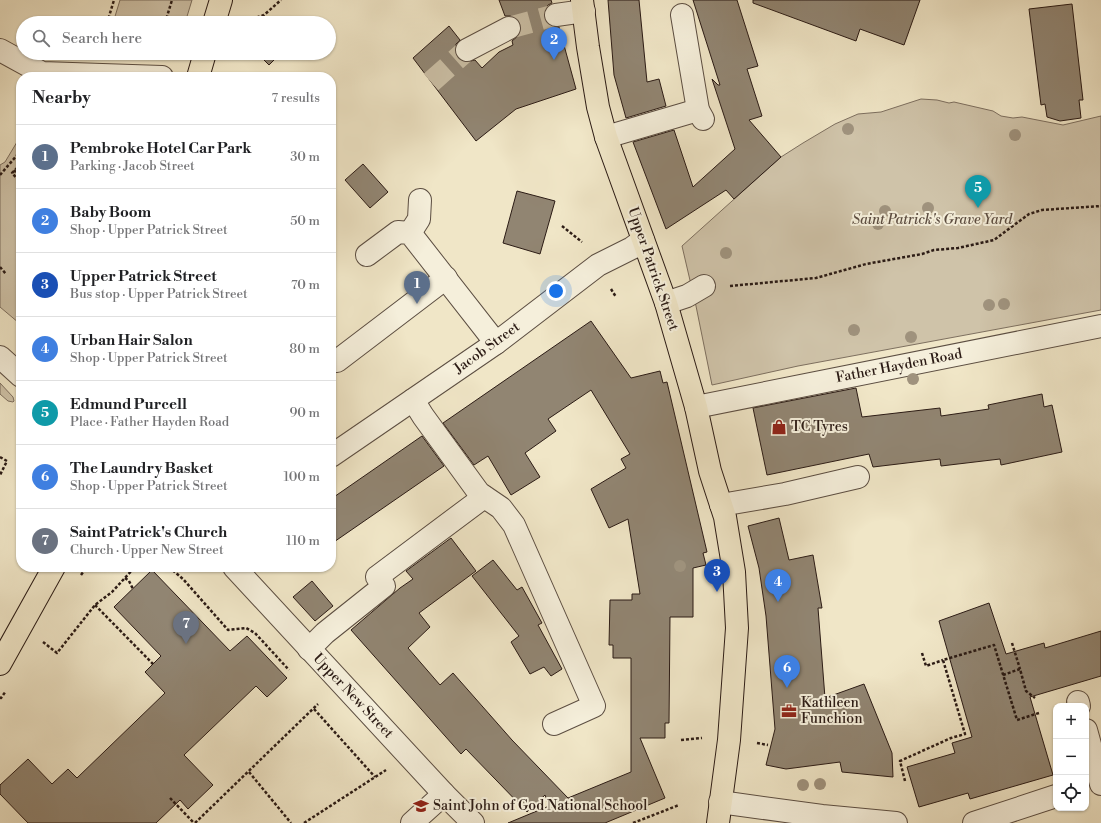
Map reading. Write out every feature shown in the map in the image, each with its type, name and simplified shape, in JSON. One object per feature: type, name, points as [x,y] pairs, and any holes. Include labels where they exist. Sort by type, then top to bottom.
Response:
[{"type":"main road","points":[[216,16],[221,0]]},
{"type":"main road","name":"Upper Patrick Street","points":[[583,5],[598,107],[606,137],[666,303],[696,407],[710,471],[725,518],[734,572],[737,628],[730,740],[719,813]]},
{"type":"main road","points":[[199,72],[203,60]]},
{"type":"main road","points":[[0,664],[51,572]]},
{"type":"street","points":[[556,15],[583,5]]},
{"type":"street","points":[[606,137],[701,114],[682,15]]},
{"type":"street","points":[[467,50],[509,28]]},
{"type":"street","points":[[0,50],[16,59]]},
{"type":"street","points":[[18,60],[40,72]]},
{"type":"street","points":[[410,233],[419,218],[420,200]]},
{"type":"street","points":[[367,254],[398,232],[410,233],[496,343]]},
{"type":"street","name":"Jacob Street","points":[[336,453],[496,343],[598,265],[632,248],[643,240]]},
{"type":"street","points":[[337,361],[446,278]]},
{"type":"street","points":[[666,303],[687,296],[704,286]]},
{"type":"street","name":"Father Hayden Road","points":[[696,407],[1101,326]]},
{"type":"street","points":[[0,356],[16,371]]},
{"type":"street","points":[[413,400],[479,493],[501,508],[514,525],[594,706],[554,724]]},
{"type":"street","points":[[721,505],[785,494],[858,477]]},
{"type":"street","points":[[309,649],[325,633],[384,586],[377,577],[484,497]]},
{"type":"street","name":"Upper New Street","points":[[244,572],[309,649],[444,794],[473,823]]},
{"type":"street","points":[[1088,739],[1096,784]]},
{"type":"street","points":[[412,823],[444,794]]},
{"type":"street","points":[[974,823],[1053,797]]},
{"type":"street","points":[[719,813],[822,816],[896,823]]},
{"type":"path","points":[[109,16],[114,0]]},
{"type":"path","points":[[167,16],[172,0]]},
{"type":"path","points":[[261,16],[281,0]]},
{"type":"path","points":[[0,175],[16,156]]},
{"type":"path","points":[[14,170],[12,173],[16,177]]},
{"type":"path","points":[[704,286],[724,288],[816,278],[866,264],[922,254],[934,250],[958,248],[994,240],[1029,214],[1042,210],[1101,206]]},
{"type":"path","points":[[562,226],[585,245]]},
{"type":"path","points":[[0,267],[6,274]]},
{"type":"path","points":[[0,457],[7,461],[0,475]]},
{"type":"path","points":[[41,640],[57,653],[95,605],[112,592],[130,572]]},
{"type":"path","points":[[175,572],[183,579],[228,630],[246,628],[255,633],[289,670]]},
{"type":"path","points":[[125,578],[129,581],[133,588]]},
{"type":"path","points":[[95,605],[153,664]]},
{"type":"path","points":[[1012,643],[1026,691],[1034,698]]},
{"type":"path","points":[[922,653],[926,666],[994,645],[1017,720],[1039,713]]},
{"type":"path","points":[[905,781],[900,761],[951,738],[965,734],[943,660]]},
{"type":"path","points":[[1003,675],[1020,669]]},
{"type":"path","points":[[0,697],[1,698],[5,692]]},
{"type":"path","points":[[170,798],[195,823],[318,704]]},
{"type":"path","points":[[314,709],[375,777]]},
{"type":"path","points":[[681,740],[703,738]]},
{"type":"path","points":[[304,823],[389,768]]},
{"type":"path","points":[[249,772],[291,823]]},
{"type":"path","points":[[634,823],[679,805]]},
{"type":"green space","points":[[120,0],[192,0],[187,16],[115,16]]},
{"type":"green space","name":"Saint Patrick's Grave Yard","points":[[921,99],[937,100],[949,103],[954,102],[993,111],[1001,116],[1013,118],[1022,117],[1063,125],[1101,116],[1101,310],[798,366],[712,385],[682,246],[781,157],[803,143],[835,124],[858,114],[881,112]]},
{"type":"green space","points":[[16,144],[16,320],[0,307],[0,165],[5,162]]},
{"type":"green space","points":[[0,383],[13,397],[13,402],[8,401],[0,394]]},
{"type":"building","points":[[499,0],[551,0],[552,3],[548,5],[545,10],[544,17],[546,22],[551,26],[559,27],[576,89],[516,109],[476,141],[413,58],[449,26],[460,40],[456,44],[456,56],[460,60],[466,62],[475,60],[482,68],[499,52],[513,45],[512,41],[519,35],[521,29],[520,23],[516,18],[505,16]]},
{"type":"building","points":[[608,0],[639,0],[647,82],[659,79],[666,106],[626,118],[614,75]]},
{"type":"building","points":[[693,0],[737,0],[758,66],[747,69],[762,116],[749,120],[781,157],[734,199],[726,190],[666,229],[633,142],[674,130],[693,187],[735,149],[712,79],[720,85]]},
{"type":"building","points":[[753,0],[920,0],[904,45],[860,29],[856,41],[753,3]]},
{"type":"building","points":[[1072,4],[1083,100],[1079,100],[1081,118],[1060,121],[1047,117],[1045,104],[1041,105],[1029,9]]},
{"type":"building","points":[[264,60],[274,60],[269,65]]},
{"type":"building","points":[[363,164],[388,192],[370,208],[345,180]]},
{"type":"building","points":[[517,191],[555,201],[540,254],[503,243]]},
{"type":"building","points":[[591,321],[631,378],[660,371],[663,383],[667,382],[707,552],[703,553],[706,565],[693,568],[693,617],[670,617],[669,723],[665,723],[665,738],[640,738],[665,798],[605,823],[508,823],[549,806],[545,795],[527,812],[466,749],[461,754],[351,630],[400,588],[413,579],[406,571],[451,538],[476,571],[419,613],[430,627],[408,648],[440,685],[453,673],[512,740],[568,798],[631,772],[631,658],[613,658],[613,645],[609,645],[610,600],[632,600],[632,594],[640,594],[628,519],[609,528],[591,489],[626,468],[621,459],[630,454],[591,390],[548,419],[556,431],[525,453],[540,477],[511,495],[488,456],[474,465],[443,423]]},
{"type":"building","points":[[856,388],[862,417],[940,408],[941,416],[989,409],[988,405],[1042,394],[1044,407],[1052,405],[1062,452],[1001,465],[1000,459],[941,466],[940,459],[873,467],[869,454],[767,475],[753,408]]},
{"type":"building","points":[[422,436],[444,466],[336,541],[336,496]]},
{"type":"building","points":[[779,518],[789,560],[813,555],[822,608],[818,608],[825,698],[864,684],[892,753],[893,777],[842,772],[840,762],[786,769],[766,765],[775,729],[766,616],[759,568],[748,526]]},
{"type":"building","points":[[493,560],[517,590],[522,587],[542,623],[538,625],[562,669],[551,676],[544,667],[530,674],[511,642],[519,636],[472,576]]},
{"type":"building","points":[[150,572],[154,572],[230,651],[247,636],[287,678],[267,697],[256,686],[184,755],[213,785],[188,809],[180,800],[156,823],[28,823],[0,794],[0,785],[28,759],[52,784],[68,769],[77,778],[165,693],[145,672],[161,656],[114,607]]},
{"type":"building","points":[[312,581],[333,606],[315,621],[293,597]]},
{"type":"building","points":[[989,603],[1006,654],[1044,643],[1045,648],[1101,631],[1101,676],[1030,697],[1053,775],[970,799],[968,793],[919,807],[907,767],[955,753],[952,743],[972,737],[939,621]]},
{"type":"tunnel","points":[[509,28],[556,15]]},
{"type":"tunnel","points":[[431,82],[467,50]]},
{"type":"place","name":"Baby Boom","points":[[554,60]]},
{"type":"place","name":"Edmund Purcell","points":[[978,208]]},
{"type":"place","name":"Pembroke Hotel Car Park","points":[[417,304]]},
{"type":"place","name":"TC Tyres","points":[[779,427]]},
{"type":"place","name":"Upper Patrick Street","points":[[717,592]]},
{"type":"place","name":"Urban Hair Salon","points":[[778,602]]},
{"type":"place","name":"Saint Patrick's Church","points":[[186,644]]},
{"type":"place","name":"The Laundry Basket","points":[[787,688]]},
{"type":"place","name":"Kathleen Funchion","points":[[789,711]]},
{"type":"place","name":"Saint John of God National School","points":[[421,806]]}]
